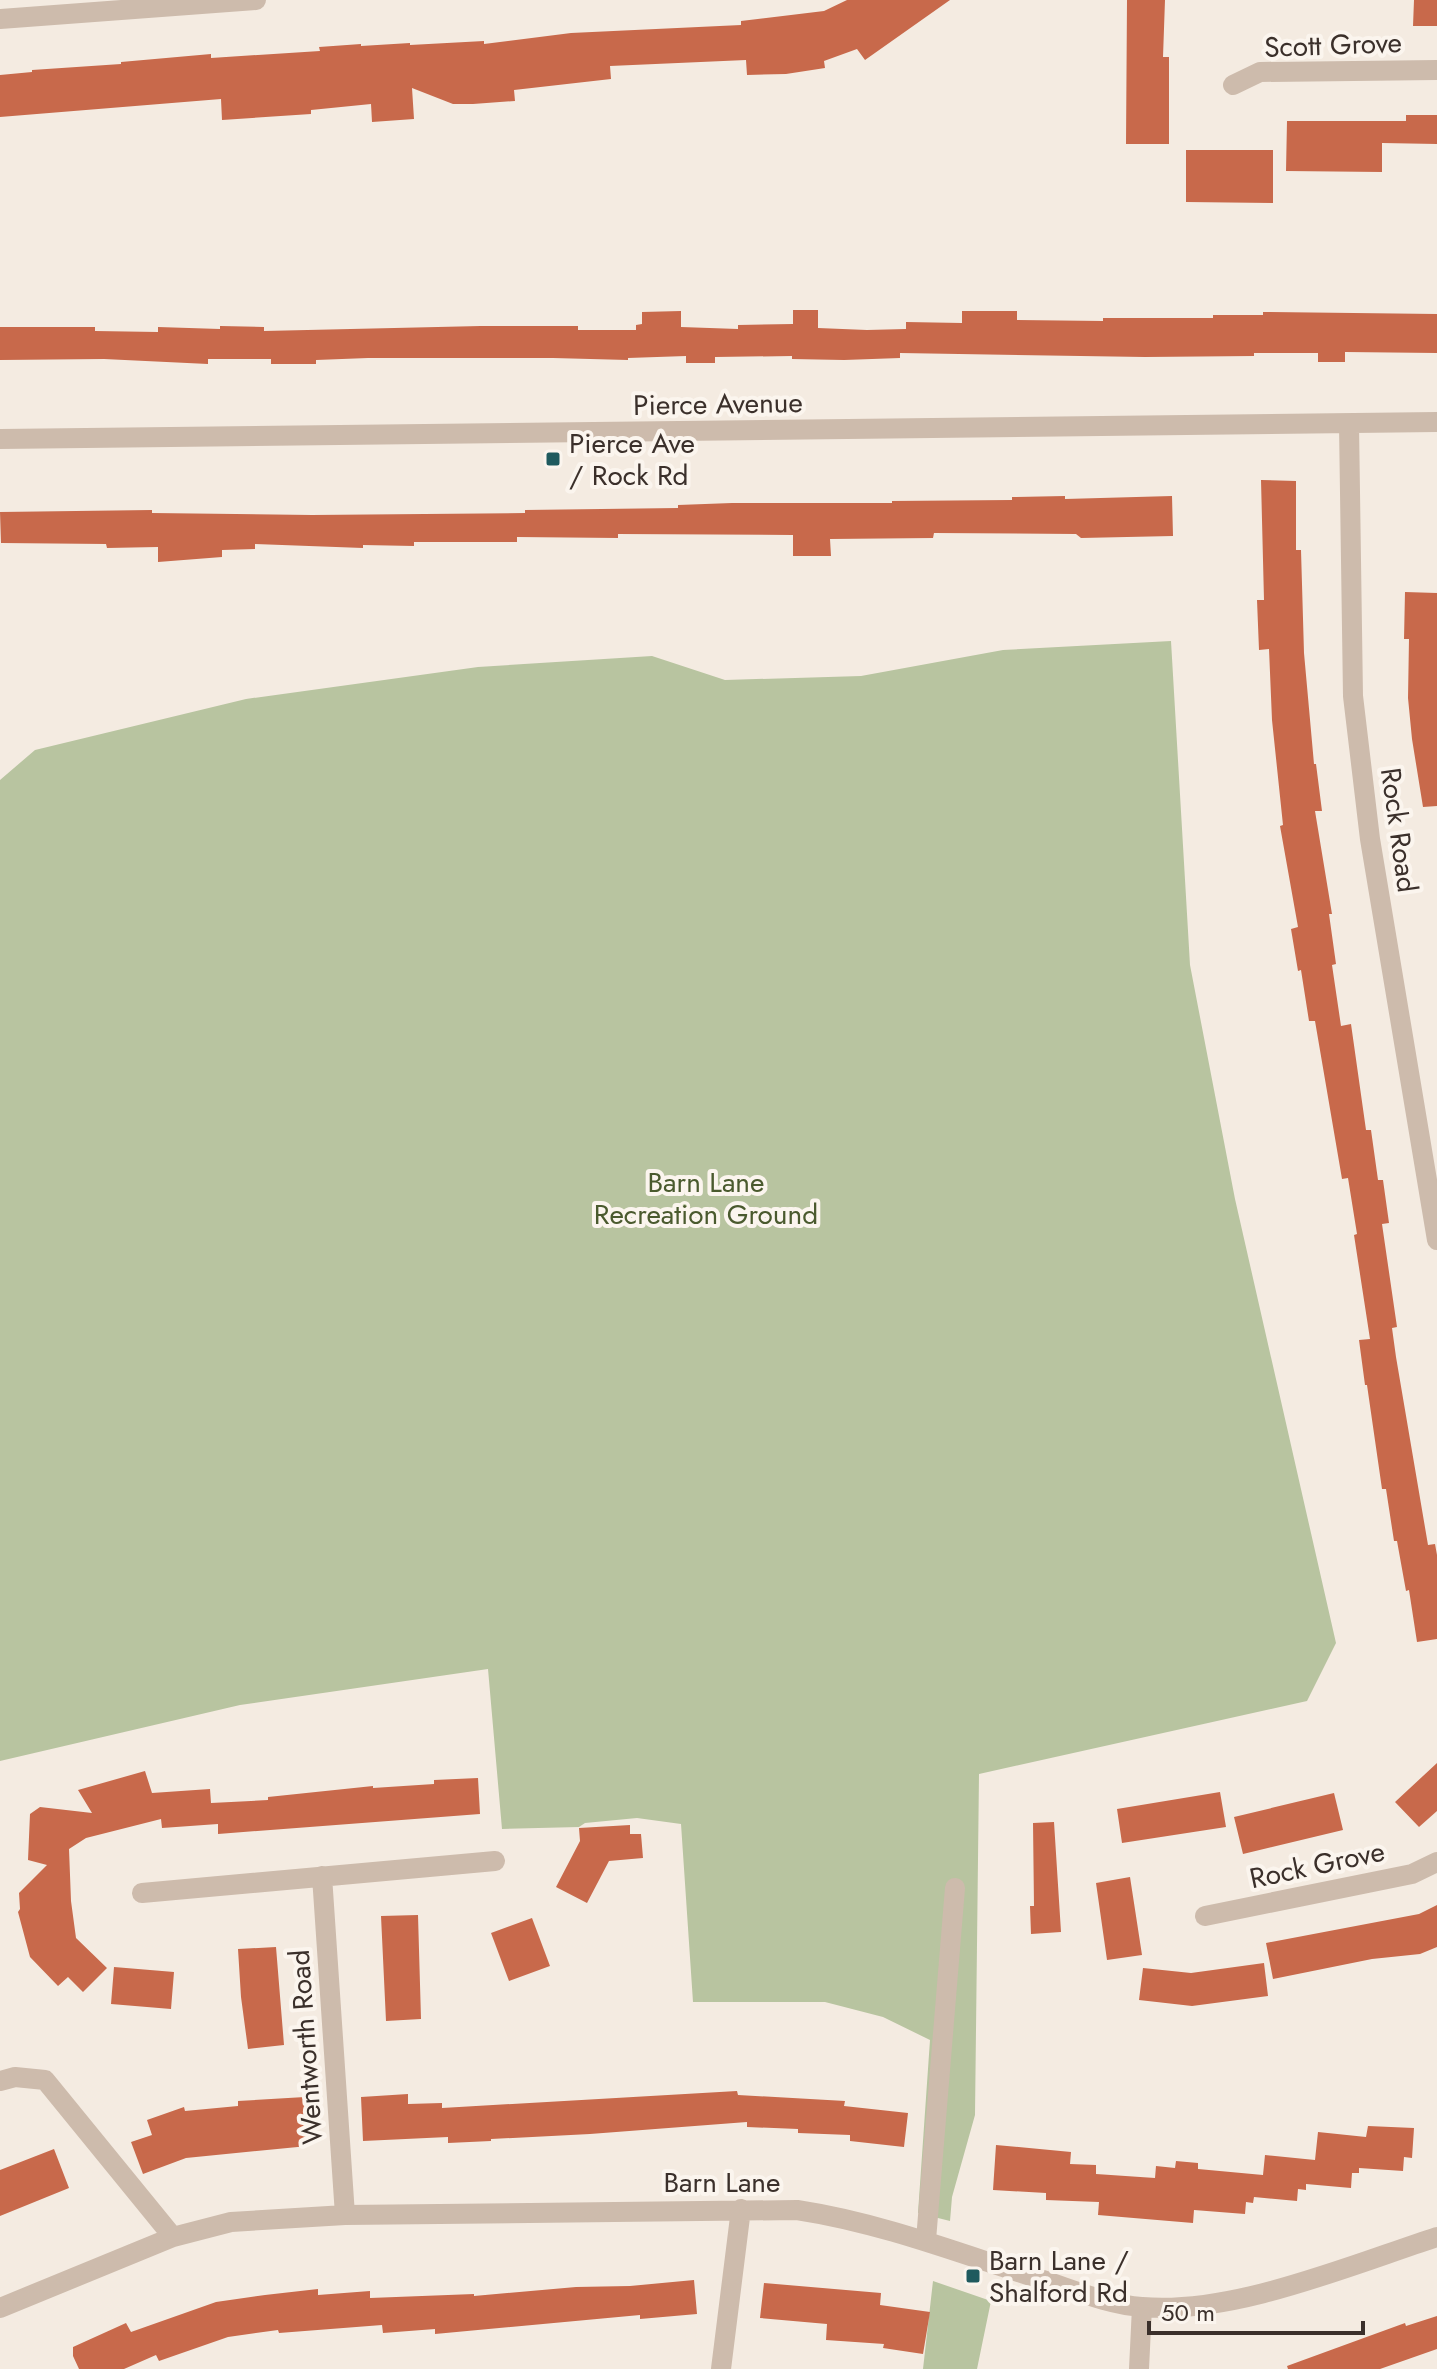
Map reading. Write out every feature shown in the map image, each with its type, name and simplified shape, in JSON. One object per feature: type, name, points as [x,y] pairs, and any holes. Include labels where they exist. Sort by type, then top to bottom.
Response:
[{"type":"street","points":[[0,19],[156,4],[256,0]]},
{"type":"street","name":"Scott Grove","points":[[1233,85],[1260,72],[1437,70]]},
{"type":"street","name":"Pierce Avenue","points":[[0,439],[1437,422]]},
{"type":"street","name":"Rock Road","points":[[1349,424],[1353,696],[1370,839],[1437,1240]]},
{"type":"street","points":[[142,1893],[495,1861]]},
{"type":"street","name":"Rock Grove","points":[[1205,1916],[1412,1874],[1437,1862]]},
{"type":"street","name":"Wentworth Road","points":[[322,1876],[345,2215]]},
{"type":"street","points":[[926,2240],[955,1888]]},
{"type":"street","points":[[0,2081],[15,2077],[45,2080],[173,2237]]},
{"type":"street","points":[[721,2369],[741,2209]]},
{"type":"street","name":"Barn Lane","points":[[0,2308],[173,2237],[231,2222],[345,2215],[797,2210],[849,2218],[926,2240],[1017,2272],[1142,2307],[1196,2306],[1246,2296],[1437,2237]]},
{"type":"street","points":[[1139,2369],[1142,2307]]},
{"type":"green space","name":"Barn Lane Recreation Ground","points":[[1171,641],[1190,965],[1235,1199],[1336,1643],[1307,1701],[979,1774],[975,2115],[952,2197],[950,2221],[918,2213],[930,2040],[883,2017],[825,2002],[693,2002],[681,1824],[637,1818],[585,1823],[579,1827],[502,1829],[488,1669],[240,1705],[0,1761],[0,780],[35,750],[246,699],[478,667],[652,656],[725,680],[861,676],[1003,650]]},
{"type":"green space","points":[[933,2281],[991,2301],[977,2369],[923,2369]]},
{"type":"building","points":[[847,0],[950,0],[865,60],[857,49],[824,61],[825,68],[786,74],[747,75],[746,60],[610,66],[611,79],[514,90],[515,101],[473,104],[453,104],[412,88],[414,119],[372,122],[371,104],[311,110],[311,114],[222,120],[221,99],[0,117],[0,75],[32,70],[211,54],[211,58],[320,51],[319,47],[361,44],[484,41],[484,44],[571,33],[741,25],[741,21],[824,11]]},
{"type":"building","points":[[1127,0],[1165,0],[1163,57],[1169,57],[1169,144],[1126,144]]},
{"type":"building","points":[[1414,0],[1437,0],[1437,26],[1413,26]]},
{"type":"building","points":[[1406,115],[1437,115],[1437,144],[1382,143],[1382,172],[1286,171],[1287,121],[1406,121]]},
{"type":"building","points":[[1186,150],[1273,150],[1273,203],[1186,202]]},
{"type":"building","points":[[793,310],[818,310],[818,328],[867,330],[906,329],[906,322],[962,323],[962,311],[1017,311],[1017,320],[1103,321],[1103,318],[1213,318],[1213,315],[1263,315],[1263,312],[1437,314],[1437,353],[1345,352],[1345,362],[1318,362],[1318,353],[1145,357],[900,353],[900,358],[844,360],[792,359],[792,356],[715,357],[715,363],[686,363],[686,356],[628,360],[368,358],[316,360],[316,364],[271,364],[271,359],[208,359],[208,364],[104,359],[0,360],[0,327],[95,327],[95,331],[158,332],[158,327],[220,329],[220,326],[264,327],[264,331],[481,326],[578,326],[578,330],[636,330],[636,325],[642,324],[642,312],[681,311],[681,327],[738,329],[738,325],[793,324]]},
{"type":"building","points":[[1261,480],[1296,481],[1296,550],[1301,550],[1304,653],[1314,764],[1322,811],[1315,811],[1332,914],[1329,914],[1336,964],[1332,965],[1341,1026],[1351,1024],[1366,1130],[1371,1130],[1378,1180],[1383,1180],[1389,1223],[1382,1224],[1397,1327],[1392,1328],[1396,1357],[1428,1545],[1435,1544],[1437,1555],[1437,1639],[1417,1642],[1409,1590],[1406,1591],[1397,1541],[1394,1541],[1386,1489],[1382,1489],[1365,1385],[1359,1340],[1370,1339],[1348,1178],[1342,1179],[1315,1021],[1309,1021],[1291,929],[1298,927],[1280,826],[1283,825],[1272,720],[1269,649],[1259,650],[1257,600],[1264,600]]},
{"type":"building","points":[[1065,496],[1065,499],[1172,496],[1173,536],[1081,538],[1076,534],[934,533],[933,538],[830,539],[831,556],[793,556],[793,535],[618,534],[618,538],[517,537],[517,542],[414,542],[414,546],[363,545],[363,548],[255,544],[255,549],[222,550],[222,557],[158,562],[158,547],[1,543],[0,512],[152,510],[152,513],[312,515],[525,513],[525,510],[678,508],[678,505],[732,503],[892,503]]},
{"type":"building","points":[[1405,592],[1437,593],[1437,806],[1423,807],[1412,739],[1408,698],[1409,639],[1404,639]]},
{"type":"building","points":[[1437,1763],[1437,1811],[1419,1827],[1395,1802]]},
{"type":"building","points":[[145,1771],[152,1793],[210,1789],[211,1803],[478,1778],[480,1814],[218,1834],[218,1824],[162,1828],[161,1819],[86,1838],[69,1849],[76,1938],[107,1968],[83,1992],[68,1977],[58,1986],[30,1957],[18,1912],[19,1893],[47,1865],[28,1860],[30,1814],[40,1807],[92,1813],[78,1790]]},
{"type":"building","points":[[1220,1792],[1226,1827],[1122,1843],[1117,1809]]},
{"type":"building","points":[[1334,1793],[1343,1830],[1243,1854],[1234,1817]]},
{"type":"building","points":[[1054,1822],[1061,1932],[1031,1934],[1030,1906],[1034,1906],[1033,1823]]},
{"type":"building","points":[[630,1825],[630,1834],[641,1834],[643,1858],[609,1861],[587,1903],[556,1887],[580,1841],[579,1828]]},
{"type":"building","points":[[1130,1877],[1142,1955],[1107,1960],[1096,1883]]},
{"type":"building","points":[[1437,1905],[1437,1947],[1420,1954],[1372,1959],[1273,1979],[1266,1943],[1419,1914]]},
{"type":"building","points":[[418,1915],[421,2019],[386,2021],[381,1916]]},
{"type":"building","points":[[532,1918],[550,1966],[509,1981],[491,1933]]},
{"type":"building","points":[[276,1947],[284,2045],[248,2049],[238,1949]]},
{"type":"building","points":[[1264,1963],[1268,1996],[1192,2006],[1139,2000],[1143,1968],[1191,1973]]},
{"type":"building","points":[[114,1967],[174,1972],[171,2009],[111,2004]]},
{"type":"building","points":[[737,2091],[738,2095],[845,2101],[844,2106],[908,2113],[904,2147],[850,2141],[850,2135],[747,2127],[747,2122],[491,2141],[448,2143],[448,2137],[363,2141],[361,2097],[408,2094],[408,2104],[442,2103],[442,2108]]},
{"type":"building","points":[[305,2097],[308,2146],[186,2158],[143,2174],[131,2142],[152,2135],[147,2120],[184,2107],[185,2111],[238,2106],[238,2101]]},
{"type":"building","points":[[1368,2126],[1414,2128],[1412,2158],[1404,2157],[1403,2171],[1359,2168],[1359,2173],[1352,2173],[1351,2188],[1306,2184],[1306,2190],[1298,2189],[1297,2201],[1254,2197],[1253,2203],[1246,2202],[1245,2214],[1194,2210],[1193,2223],[1098,2215],[1099,2202],[1046,2200],[1046,2193],[993,2190],[996,2145],[1071,2152],[1070,2164],[1096,2165],[1096,2174],[1155,2178],[1156,2166],[1175,2168],[1176,2161],[1198,2163],[1198,2169],[1263,2175],[1265,2155],[1315,2160],[1318,2132],[1366,2137]]},
{"type":"building","points":[[54,2149],[69,2188],[0,2216],[0,2170]]},
{"type":"building","points":[[694,2280],[697,2314],[640,2319],[640,2315],[435,2334],[435,2329],[383,2333],[382,2325],[279,2333],[278,2330],[228,2337],[159,2361],[156,2355],[124,2369],[79,2369],[73,2356],[73,2347],[126,2323],[131,2332],[216,2302],[265,2295],[318,2289],[318,2295],[370,2291],[370,2298],[474,2296]]},
{"type":"building","points":[[764,2283],[881,2293],[880,2305],[930,2312],[923,2354],[883,2348],[884,2344],[826,2340],[827,2324],[760,2318]]},
{"type":"building","points":[[1437,2316],[1437,2349],[1380,2369],[1288,2369],[1287,2366],[1405,2323],[1406,2326]]},
{"type":"place","name":"Pierce Ave / Rock Rd","points":[[553,459]]},
{"type":"place","name":"Barn Lane / Shalford Rd","points":[[973,2276]]}]
